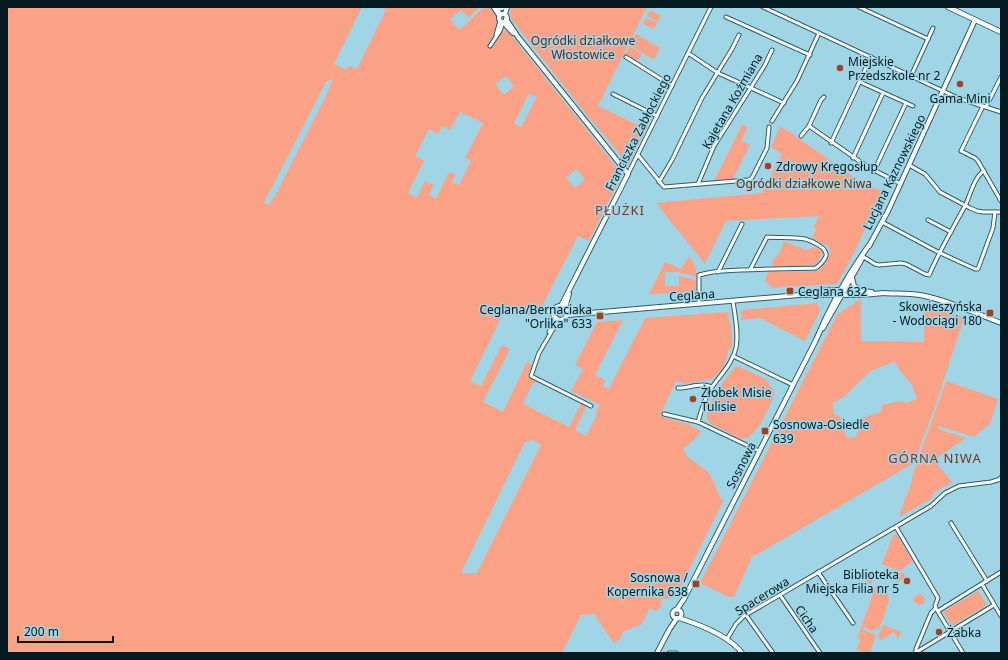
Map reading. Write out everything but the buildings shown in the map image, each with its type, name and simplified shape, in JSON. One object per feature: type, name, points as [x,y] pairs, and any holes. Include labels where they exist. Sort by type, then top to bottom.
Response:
[{"type":"main road","points":[[948,7],[1001,32]]},
{"type":"street","points":[[494,7],[508,27],[518,37]]},
{"type":"street","points":[[490,46],[501,28],[504,7],[494,7]]},
{"type":"street","points":[[496,36],[507,7]]},
{"type":"street","name":"Franciszka Zabłockiego","points":[[565,310],[571,286],[711,7]]},
{"type":"street","points":[[763,7],[962,100],[1001,112]]},
{"type":"street","points":[[860,7],[928,39]]},
{"type":"street","points":[[726,17],[810,55]]},
{"type":"street","points":[[502,18],[628,174]]},
{"type":"street","name":"Lucjana Kaznowskiego","points":[[841,293],[870,244],[901,184],[975,20]]},
{"type":"street","points":[[501,28],[508,27]]},
{"type":"street","points":[[911,76],[933,28]]},
{"type":"street","points":[[772,121],[797,81],[820,33]]},
{"type":"street","points":[[659,182],[675,154],[702,98],[739,35]]},
{"type":"street","name":"Kajetana Koźmiana","points":[[698,184],[714,146],[765,65],[772,50]]},
{"type":"street","points":[[688,53],[718,73],[784,102]]},
{"type":"street","points":[[626,57],[672,86]]},
{"type":"street","points":[[831,143],[871,57]]},
{"type":"street","points":[[1001,77],[961,151],[977,159],[1001,201]]},
{"type":"street","points":[[860,82],[913,106]]},
{"type":"street","points":[[854,158],[883,93]]},
{"type":"street","points":[[613,94],[657,116]]},
{"type":"street","points":[[801,136],[809,126],[821,100],[824,97]]},
{"type":"street","points":[[874,171],[906,103]]},
{"type":"street","points":[[809,126],[831,143],[874,171],[901,184]]},
{"type":"street","points":[[638,155],[662,186],[666,188],[748,180],[751,179],[767,148],[769,127]]},
{"type":"street","points":[[909,165],[925,174],[940,192],[965,205],[982,212],[1001,212]]},
{"type":"street","points":[[862,256],[877,264],[901,263],[925,274],[929,274],[979,176],[984,171]]},
{"type":"street","points":[[882,222],[940,253],[978,269],[993,228],[995,212]]},
{"type":"street","points":[[928,220],[951,232]]},
{"type":"street","points":[[718,272],[742,224]]},
{"type":"street","points":[[699,304],[699,275],[750,270],[816,268],[820,266],[826,252],[824,248],[807,240],[767,237],[750,270]]},
{"type":"street","name":"Lucjana Kaznowskiego","points":[[841,293],[852,278],[862,256]]},
{"type":"street","points":[[852,278],[854,286],[862,291]]},
{"type":"street","points":[[841,293],[862,291],[918,295],[936,299],[1001,323]]},
{"type":"street","name":"Ceglana","points":[[799,295],[811,292],[841,293]]},
{"type":"street","points":[[841,293],[862,295],[884,293]]},
{"type":"street","name":"Ceglana","points":[[565,310],[586,312],[841,293]]},
{"type":"street","name":"Sosnowa","points":[[816,340],[833,304],[841,293]]},
{"type":"street","name":"Sosnowa","points":[[657,653],[841,293]]},
{"type":"street","points":[[826,295],[831,299],[833,304]]},
{"type":"street","points":[[698,422],[704,402],[712,387],[726,370],[736,348],[737,336],[733,301]]},
{"type":"street","points":[[556,315],[564,318],[565,310],[556,307],[556,315],[548,338],[539,353],[531,376],[591,406]]},
{"type":"street","points":[[733,356],[793,385]]},
{"type":"street","points":[[678,388],[703,385],[712,387]]},
{"type":"street","points":[[664,414],[698,422],[759,452]]},
{"type":"street","name":"Spacerowa","points":[[727,639],[736,624],[746,615],[931,506],[942,495],[955,487],[991,482],[1001,478]]},
{"type":"street","points":[[951,523],[987,581]]},
{"type":"street","points":[[896,527],[937,596],[938,598],[935,606],[963,653]]},
{"type":"street","points":[[818,572],[853,623]]},
{"type":"street","points":[[916,653],[916,649],[931,613],[1001,572]]},
{"type":"street","points":[[982,584],[1001,616]]},
{"type":"street","name":"Cicha","points":[[780,595],[820,653]]},
{"type":"street","points":[[916,653],[994,605]]},
{"type":"street","points":[[678,614],[727,639],[742,653]]},
{"type":"street","points":[[746,615],[773,653]]},
{"type":"street","points":[[669,653],[676,653]]},
{"type":"green space","points":[[7,7],[362,7],[334,64],[346,70],[349,66],[357,69],[386,10],[383,9],[384,7],[480,7],[468,18],[461,10],[450,19],[459,30],[484,7],[489,7],[496,16],[498,23],[489,45],[493,47],[502,31],[508,31],[621,173],[621,177],[589,241],[578,236],[537,316],[505,310],[470,381],[481,386],[502,345],[510,349],[483,402],[503,412],[527,362],[532,365],[528,377],[537,382],[532,384],[523,404],[569,427],[581,404],[586,407],[575,430],[586,436],[600,405],[571,391],[583,369],[575,365],[597,322],[623,320],[595,375],[605,380],[603,386],[609,389],[645,318],[728,312],[729,321],[731,324],[732,347],[728,351],[727,358],[722,369],[712,379],[685,384],[676,381],[660,416],[690,425],[701,431],[695,439],[683,449],[687,456],[708,472],[721,499],[724,500],[675,598],[661,599],[661,607],[656,611],[650,608],[642,624],[623,632],[620,639],[614,643],[595,614],[581,615],[562,653],[7,653]],"holes":[[[506,76],[514,86],[504,95],[495,84]],[[333,79],[325,98],[274,198],[269,205],[264,203],[326,82]],[[529,94],[537,97],[521,127],[514,123]],[[460,112],[483,123],[465,158],[471,161],[459,185],[452,182],[456,175],[449,172],[436,199],[429,195],[434,185],[425,181],[417,198],[408,193],[424,161],[415,156],[429,129],[438,134],[442,126],[450,130]],[[576,169],[585,180],[575,188],[566,178]],[[533,440],[541,445],[477,573],[461,573],[525,442]]]},
{"type":"green space","name":"Ogródki działkowe Włostowice","points":[[512,7],[647,7],[598,106],[646,129],[629,165],[586,114],[511,19],[510,11]]},
{"type":"green space","points":[[650,10],[661,16],[658,22],[647,16]]},
{"type":"green space","points":[[646,18],[657,23],[654,29],[643,24]]},
{"type":"green space","points":[[636,34],[660,48],[654,60],[630,45]]},
{"type":"green space","points":[[630,46],[642,54],[637,62],[625,54]]},
{"type":"green space","points":[[742,125],[748,127],[741,141],[750,145],[733,179],[714,181]]},
{"type":"green space","name":"Ogródki działkowe Niwa","points":[[780,127],[861,182],[883,192],[852,257],[837,284],[773,288],[765,281],[768,272],[818,271],[822,268],[831,252],[828,246],[813,239],[812,237],[816,230],[814,226],[819,216],[726,221],[705,264],[656,203],[762,193],[782,154],[771,147]]},
{"type":"green space","points":[[784,241],[805,250],[815,247],[823,252],[818,262],[813,265],[774,267],[772,261],[780,253]]},
{"type":"green space","points":[[689,256],[695,266],[697,275],[695,276],[679,272],[665,272],[665,286],[679,286],[679,276],[696,280],[696,292],[649,294],[665,262],[681,269]]},
{"type":"green space","points":[[861,300],[861,341],[924,342],[924,305],[964,318],[936,404],[914,463],[756,555],[753,555],[734,597],[729,597],[700,583],[837,315],[857,301]],"holes":[[[895,361],[898,368],[912,385],[917,399],[906,403],[901,401],[882,405],[881,412],[862,418],[856,437],[847,438],[840,417],[834,414],[833,403],[844,397],[871,371]]]},
{"type":"green space","points":[[817,303],[821,309],[805,341],[760,318],[740,320],[742,318],[742,310]]},
{"type":"green space","points":[[736,366],[766,379],[775,394],[761,424],[749,437],[741,439],[711,424],[706,417],[711,402],[718,389]]},
{"type":"green space","points":[[946,381],[998,399],[990,424],[974,437],[939,426],[938,429],[966,438],[934,460],[952,482],[934,493],[929,500],[899,517],[912,481],[912,477]]},
{"type":"green space","points":[[896,534],[913,561],[900,571],[882,564],[893,536]]},
{"type":"green space","points":[[885,569],[890,571],[892,569],[895,572],[887,579],[883,574]]},
{"type":"green space","points":[[902,572],[906,577],[897,583],[894,578]]},
{"type":"green space","points":[[869,573],[875,575],[871,584],[866,582]]},
{"type":"green space","points":[[876,585],[878,586],[877,590],[884,590],[887,593],[889,600],[884,617],[878,628],[870,630],[864,626],[863,630],[876,635],[870,653],[866,653],[856,650],[860,640],[857,639]]},
{"type":"green space","points":[[978,591],[987,605],[952,626],[943,612]]},
{"type":"green space","points":[[920,593],[925,599],[923,605],[919,605],[914,602],[913,599]]},
{"type":"green space","points":[[883,625],[901,632],[898,639],[894,632],[881,640],[878,637]]},
{"type":"place","name":"Miejskie Przedszkole nr 2","points":[[840,68]]},
{"type":"place","name":"Gama Mini","points":[[960,84]]},
{"type":"place","name":"Zdrowy Kręgosłup","points":[[768,166]]},
{"type":"place","name":"Ceglana 632","points":[[790,291]]},
{"type":"place","name":"Skowieszyńska - Wodociągi 180","points":[[990,313]]},
{"type":"place","name":"Ceglana/Bernaciaka \"Orlika\" 633","points":[[600,316]]},
{"type":"place","name":"Żłobek Misie Tulisie","points":[[693,399]]},
{"type":"place","name":"Sosnowa-Osiedle 639","points":[[765,431]]},
{"type":"place","name":"Biblioteka Miejska Filia nr 5","points":[[907,581]]},
{"type":"place","name":"Sosnowa / Kopernika 638","points":[[696,584]]},
{"type":"place","name":"Żabka","points":[[939,632]]},
{"type":"district","name":"PŁUŻKI","points":[[620,210]]},
{"type":"district","name":"GÓRNA NIWA","points":[[935,458]]}]
